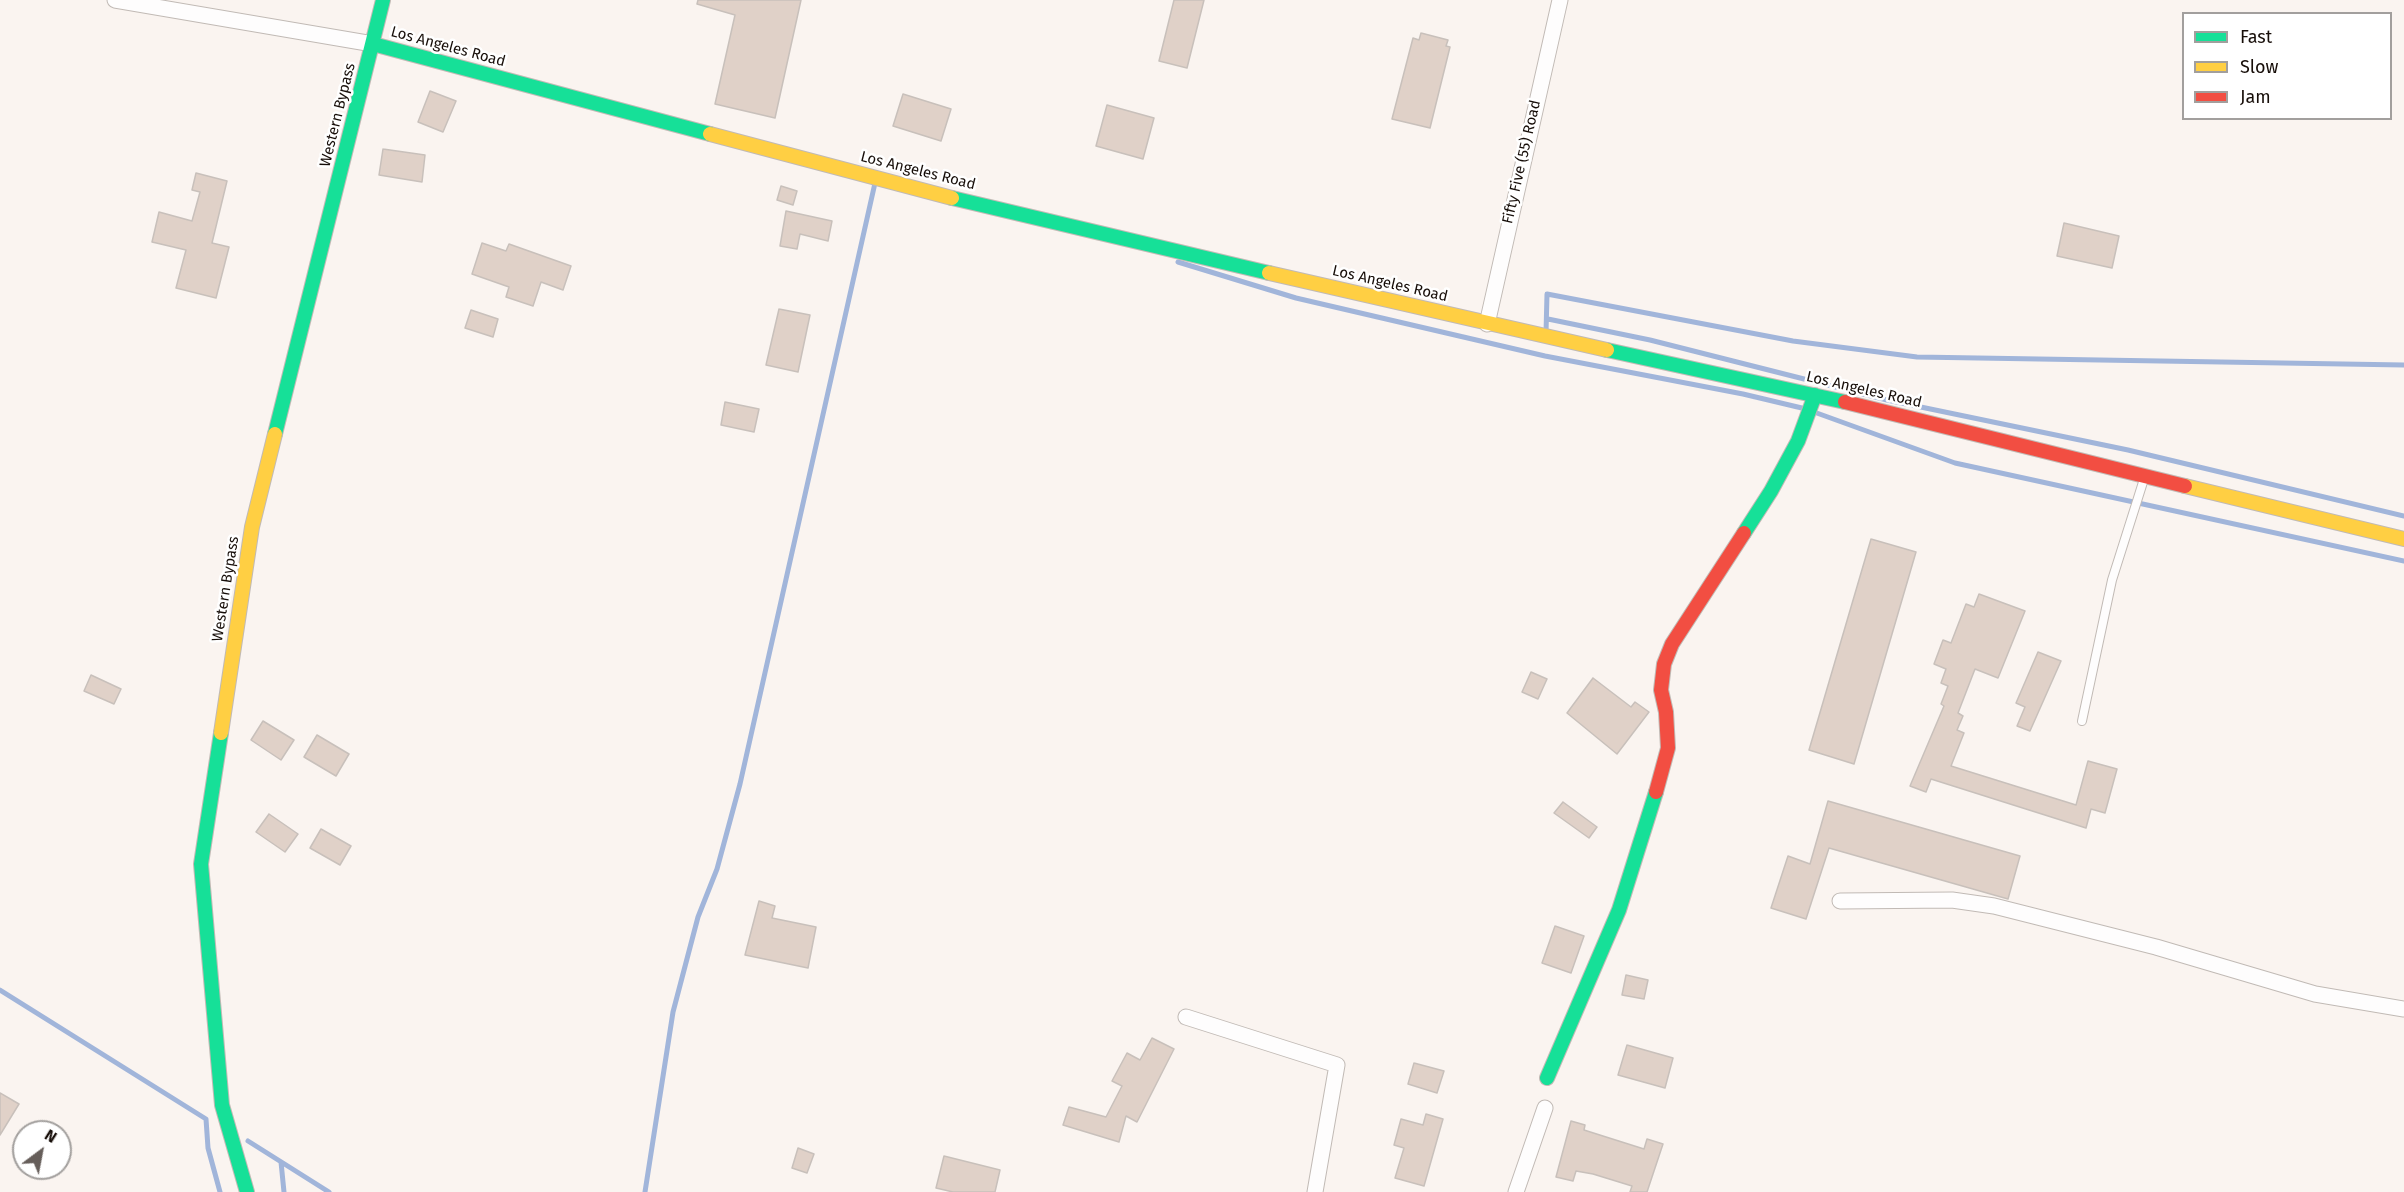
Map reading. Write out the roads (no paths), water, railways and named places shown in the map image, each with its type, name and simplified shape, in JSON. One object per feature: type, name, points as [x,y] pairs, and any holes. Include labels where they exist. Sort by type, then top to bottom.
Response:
[{"type":"main road","name":"Western Bypass","points":[[247,1192],[222,1105],[201,864],[252,527],[383,0]]},
{"type":"main road","name":"Los Angeles Road","points":[[373,44],[932,193],[1487,324],[1815,395],[2404,538]]},
{"type":"main road","points":[[1547,1078],[1618,910],[1664,768],[1668,748],[1666,712],[1661,690],[1664,664],[1672,644],[1771,491],[1798,441],[1815,395]]},
{"type":"street","points":[[115,0],[373,44]]},
{"type":"street","name":"Fifty Five (55) Road","points":[[1487,324],[1560,0]]},
{"type":"street","points":[[1840,901],[1952,900],[1994,906],[2156,947],[2315,994],[2404,1009]]},
{"type":"street","points":[[1186,1017],[1337,1065],[1315,1192]]},
{"type":"street","points":[[1516,1192],[1545,1108]]},
{"type":"lane","points":[[2082,721],[2112,580],[2145,474]]},
{"type":"waterway","points":[[645,1192],[673,1012],[698,917],[717,869],[740,784],[875,183]]},
{"type":"waterway","points":[[1178,262],[1296,298],[1545,356],[1743,394],[1806,409]]},
{"type":"waterway","points":[[1546,333],[1547,294],[1793,341],[1917,357],[2404,365]]},
{"type":"waterway","points":[[1548,319],[1650,340],[1887,400],[2128,450],[2404,516]]},
{"type":"waterway","points":[[1814,412],[1955,463],[2404,561]]},
{"type":"waterway","points":[[0,990],[206,1119],[208,1148],[220,1192]]},
{"type":"waterway","points":[[248,1141],[329,1192]]},
{"type":"waterway","points":[[281,1162],[284,1192]]}]
